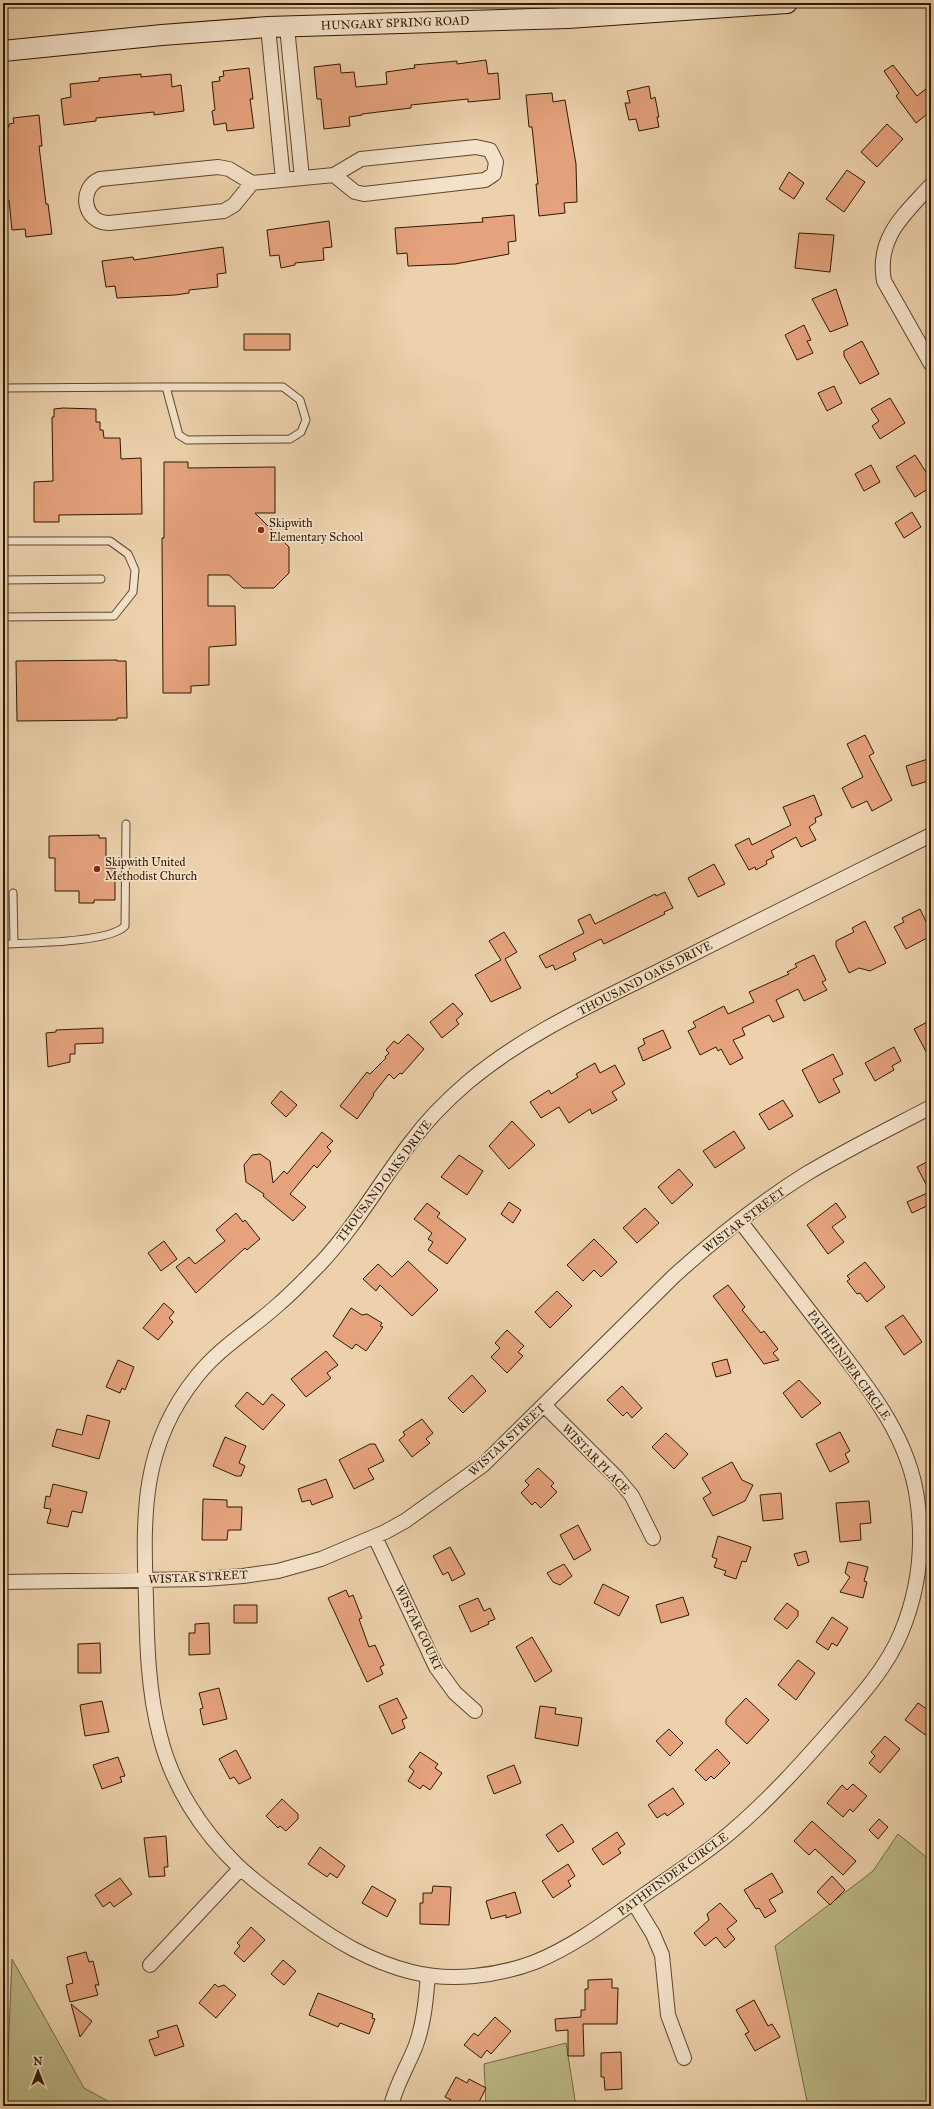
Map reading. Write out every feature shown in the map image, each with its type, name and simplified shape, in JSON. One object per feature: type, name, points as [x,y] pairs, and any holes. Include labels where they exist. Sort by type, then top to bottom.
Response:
[{"type":"main road","name":"HUNGARY SPRING ROAD","points":[[3,52],[162,35],[277,27],[567,10],[788,3]]},
{"type":"street","points":[[277,27],[302,178]]},
{"type":"street","points":[[277,27],[284,180]]},
{"type":"street","points":[[252,183],[234,205],[224,211],[108,223],[95,219],[87,208],[86,200],[90,186],[100,179],[210,168],[229,169],[252,183],[334,174],[361,159],[476,147],[490,150],[496,162],[494,174],[485,180],[364,194],[355,192],[334,174]]},
{"type":"street","points":[[931,185],[894,227],[883,254],[882,271],[884,281],[931,364]]},
{"type":"street","name":"THOUSAND OAKS DRIVE","points":[[145,1580],[145,1504],[153,1461],[165,1428],[177,1404],[195,1378],[212,1359],[234,1339],[279,1304],[325,1259],[355,1223],[412,1140],[429,1120],[464,1086],[511,1049],[558,1022],[931,835]]},
{"type":"street","name":"WISTAR STREET","points":[[3,1582],[205,1579],[278,1570],[321,1558],[375,1537],[406,1521],[465,1480],[483,1465],[674,1276],[764,1202],[806,1174],[931,1107]]},
{"type":"street","name":"PATHFINDER CIRCLE","points":[[145,1580],[150,1689],[161,1743],[175,1778],[187,1802],[221,1849],[240,1869],[332,1938],[356,1952],[383,1963],[428,1975],[453,1977],[479,1975],[521,1967],[568,1946],[634,1903],[729,1834],[787,1778],[825,1737],[871,1683],[900,1635],[916,1587],[920,1541],[918,1501],[910,1467],[898,1437],[876,1399],[850,1363],[740,1221]]},
{"type":"street","name":"WISTAR PLACE","points":[[544,1405],[617,1478],[632,1496],[653,1538]]},
{"type":"street","name":"WISTAR COURT","points":[[375,1537],[436,1667],[454,1693],[475,1711]]},
{"type":"street","points":[[150,1965],[240,1869]]},
{"type":"street","points":[[634,1903],[653,1934],[662,1955],[668,2015],[684,2058]]},
{"type":"street","points":[[391,2106],[394,2094],[416,2045],[425,2013],[428,1975]]},
{"type":"lane","points":[[3,388],[166,387],[283,387],[300,400],[306,420],[301,432],[290,439],[187,440],[179,435],[166,387]]},
{"type":"lane","points":[[3,541],[110,541],[128,554],[135,570],[134,592],[114,616],[3,618]]},
{"type":"lane","points":[[3,580],[101,579]]},
{"type":"lane","points":[[3,944],[81,940],[120,931],[125,926],[126,824]]},
{"type":"lane","points":[[12,893],[14,943]]},
{"type":"shaded area","points":[[898,1834],[931,1861],[931,2106],[808,2106],[775,1946],[873,1871]]},
{"type":"shaded area","points":[[12,1959],[84,2088],[117,2106],[6,2106]]},
{"type":"shaded area","points":[[566,2043],[576,2106],[486,2106],[484,2064]]},
{"type":"building","points":[[486,60],[488,74],[498,73],[500,99],[468,102],[468,99],[411,105],[411,108],[349,117],[350,126],[324,129],[321,99],[317,99],[314,67],[340,64],[341,73],[354,72],[356,87],[387,84],[386,72],[415,68],[414,65],[457,61],[457,64]]},
{"type":"building","points":[[893,65],[917,96],[931,85],[931,111],[916,123],[896,96],[899,93],[884,71]]},
{"type":"building","points":[[249,68],[253,99],[250,99],[254,128],[227,131],[226,123],[214,125],[212,111],[215,110],[212,82],[220,81],[219,77],[224,76],[223,71]]},
{"type":"building","points":[[141,74],[141,77],[171,74],[172,87],[181,85],[184,111],[154,115],[154,112],[96,118],[96,121],[64,125],[61,99],[71,97],[70,84],[99,81],[99,78]]},
{"type":"building","points":[[649,86],[651,99],[655,97],[659,117],[657,117],[659,127],[639,131],[636,119],[629,120],[625,103],[630,103],[627,91]]},
{"type":"building","points":[[552,93],[553,102],[565,100],[576,164],[577,202],[564,203],[565,213],[539,216],[536,184],[538,184],[532,127],[529,127],[526,95]]},
{"type":"building","points":[[39,115],[42,146],[39,146],[46,204],[48,204],[52,234],[26,237],[25,229],[12,230],[9,200],[6,201],[3,176],[3,128],[9,127],[9,124],[14,123],[13,118]]},
{"type":"building","points":[[887,124],[903,139],[877,167],[861,152]]},
{"type":"building","points":[[847,170],[865,182],[844,212],[826,199]]},
{"type":"building","points":[[789,172],[804,183],[794,199],[779,189]]},
{"type":"building","points":[[514,215],[516,241],[508,242],[509,254],[455,264],[408,266],[407,253],[397,254],[395,228],[483,222],[482,218]]},
{"type":"building","points":[[329,221],[332,247],[323,248],[324,260],[295,263],[295,265],[281,268],[279,255],[270,256],[267,230]]},
{"type":"building","points":[[799,233],[834,235],[830,272],[795,268]]},
{"type":"building","points":[[223,247],[226,273],[217,274],[218,287],[189,290],[189,293],[175,295],[117,298],[115,286],[106,287],[102,261],[133,257],[134,260]]},
{"type":"building","points":[[836,289],[848,325],[830,332],[812,299]]},
{"type":"building","points":[[804,325],[811,340],[807,341],[813,353],[797,360],[785,335]]},
{"type":"building","points":[[244,334],[290,334],[290,350],[244,350]]},
{"type":"building","points":[[862,341],[879,374],[860,384],[844,356],[844,351]]},
{"type":"building","points":[[834,386],[842,403],[827,411],[818,393]]},
{"type":"building","points":[[890,398],[905,423],[880,439],[872,426],[879,421],[871,409]]},
{"type":"building","points":[[54,409],[96,409],[96,422],[100,422],[100,430],[103,430],[104,438],[120,438],[121,459],[141,458],[142,514],[59,515],[59,522],[34,522],[34,482],[53,481],[52,417],[54,417]]},
{"type":"building","points":[[915,455],[931,480],[931,487],[915,497],[896,467]]},
{"type":"building","points":[[164,462],[188,462],[188,468],[275,467],[275,513],[255,513],[289,547],[289,573],[274,588],[243,588],[229,575],[208,575],[208,606],[235,606],[236,645],[209,647],[209,685],[191,686],[191,693],[163,693],[162,538],[164,538]]},
{"type":"building","points":[[871,465],[880,482],[864,491],[855,474]]},
{"type":"building","points":[[912,512],[921,527],[904,538],[895,523]]},
{"type":"building","points":[[16,661],[126,661],[127,718],[117,718],[117,720],[17,721]]},
{"type":"building","points":[[865,735],[874,753],[869,756],[892,800],[872,811],[867,801],[852,808],[842,788],[863,777],[847,744]]},
{"type":"building","points":[[931,758],[931,780],[912,786],[906,766]]},
{"type":"building","points":[[814,795],[822,815],[815,818],[816,822],[809,827],[816,840],[801,847],[796,837],[771,851],[774,857],[766,861],[767,864],[756,870],[755,867],[749,870],[735,845],[749,838],[752,845],[791,825],[783,807]]},
{"type":"building","name":"Skipwith United Methodist Church","points":[[99,835],[99,838],[106,838],[106,868],[115,868],[115,900],[94,900],[94,903],[79,903],[79,891],[55,891],[55,858],[49,858],[49,836]]},
{"type":"building","points":[[714,864],[725,884],[698,897],[688,878]]},
{"type":"building","points":[[665,892],[673,908],[664,912],[665,914],[604,944],[601,939],[573,953],[576,960],[555,970],[553,965],[546,968],[539,956],[584,933],[578,920],[590,914],[595,924],[655,894],[656,896]]},
{"type":"building","points":[[920,909],[931,932],[931,936],[906,949],[894,927],[904,922],[902,918]]},
{"type":"building","points":[[865,921],[886,963],[870,971],[859,968],[849,973],[836,946],[836,941],[854,932],[852,928]]},
{"type":"building","points":[[504,932],[517,952],[505,959],[521,988],[491,1002],[475,975],[501,960],[489,941]]},
{"type":"building","points":[[814,955],[826,980],[822,982],[827,990],[804,1001],[798,989],[776,1000],[784,1017],[773,1022],[769,1015],[742,1028],[745,1035],[733,1040],[743,1058],[730,1065],[721,1049],[718,1051],[716,1047],[700,1055],[688,1031],[696,1027],[693,1022],[724,1006],[728,1014],[754,1002],[749,992],[789,974],[787,972],[797,967],[795,964]]},
{"type":"building","points":[[453,1003],[463,1014],[456,1020],[459,1024],[442,1038],[430,1022]]},
{"type":"building","points":[[931,1020],[931,1061],[914,1029]]},
{"type":"building","points":[[103,1028],[103,1043],[75,1044],[75,1054],[70,1054],[70,1062],[48,1067],[46,1033],[56,1032],[56,1030]]},
{"type":"building","points":[[663,1030],[671,1048],[643,1061],[638,1048],[645,1044],[643,1039]]},
{"type":"building","points":[[408,1034],[424,1049],[402,1074],[400,1073],[394,1079],[389,1074],[373,1094],[374,1095],[357,1119],[340,1106],[367,1072],[370,1074],[386,1058],[385,1057],[389,1053],[386,1050],[394,1041],[398,1044]]},
{"type":"building","points":[[894,1047],[901,1061],[892,1066],[894,1070],[875,1081],[865,1063]]},
{"type":"building","points":[[833,1054],[843,1074],[833,1079],[840,1092],[819,1103],[802,1070]]},
{"type":"building","points":[[595,1063],[600,1073],[615,1065],[625,1084],[612,1092],[617,1100],[592,1114],[590,1109],[569,1123],[559,1107],[541,1118],[530,1102],[549,1090],[551,1094],[578,1077],[576,1074]]},
{"type":"building","points":[[281,1091],[297,1105],[286,1117],[271,1103]]},
{"type":"building","points":[[783,1100],[793,1116],[769,1130],[759,1114]]},
{"type":"building","points":[[512,1121],[535,1145],[509,1169],[489,1146]]},
{"type":"building","points":[[734,1131],[745,1148],[715,1168],[703,1151]]},
{"type":"building","points":[[322,1132],[333,1141],[327,1147],[331,1151],[317,1168],[314,1165],[290,1194],[306,1207],[293,1221],[263,1196],[264,1194],[246,1182],[244,1165],[252,1155],[260,1154],[270,1161],[273,1183],[284,1171],[287,1174]]},
{"type":"building","points":[[459,1155],[483,1171],[467,1195],[441,1177]]},
{"type":"building","points":[[931,1160],[931,1204],[912,1213],[907,1202],[930,1192],[917,1167]]},
{"type":"building","points":[[679,1169],[693,1185],[672,1204],[658,1187]]},
{"type":"building","points":[[509,1202],[521,1210],[513,1223],[501,1214]]},
{"type":"building","points":[[427,1203],[440,1213],[437,1217],[466,1239],[447,1264],[428,1250],[433,1242],[428,1239],[432,1233],[414,1219]]},
{"type":"building","points":[[836,1203],[846,1217],[832,1227],[844,1242],[828,1254],[807,1225]]},
{"type":"building","points":[[645,1208],[659,1223],[637,1243],[623,1228]]},
{"type":"building","points":[[236,1213],[243,1222],[245,1220],[260,1239],[247,1250],[245,1248],[196,1293],[176,1267],[189,1257],[195,1264],[225,1241],[216,1230]]},
{"type":"building","points":[[594,1239],[617,1262],[601,1277],[594,1270],[583,1281],[567,1265]]},
{"type":"building","points":[[164,1241],[177,1259],[161,1271],[148,1253]]},
{"type":"building","points":[[408,1261],[438,1290],[412,1316],[380,1285],[376,1291],[363,1279],[378,1264],[392,1277]]},
{"type":"building","points":[[865,1262],[885,1287],[867,1302],[860,1293],[857,1294],[847,1281],[850,1279],[847,1276]]},
{"type":"building","points":[[728,1285],[745,1307],[742,1310],[761,1333],[764,1331],[778,1349],[773,1353],[779,1360],[764,1364],[713,1296]]},
{"type":"building","points":[[557,1291],[572,1306],[550,1328],[535,1312]]},
{"type":"building","points":[[164,1303],[174,1312],[169,1318],[173,1322],[158,1340],[143,1328]]},
{"type":"building","points":[[351,1308],[362,1315],[367,1314],[382,1323],[380,1326],[383,1327],[366,1351],[356,1344],[352,1349],[333,1336]]},
{"type":"building","points":[[903,1315],[922,1342],[904,1355],[885,1327]]},
{"type":"building","points":[[507,1330],[524,1346],[518,1352],[523,1356],[507,1373],[491,1357],[500,1348],[495,1343]]},
{"type":"building","points":[[326,1351],[338,1365],[327,1373],[331,1378],[306,1397],[291,1379]]},
{"type":"building","points":[[727,1359],[731,1373],[716,1377],[712,1363]]},
{"type":"building","points":[[118,1360],[134,1367],[125,1390],[122,1388],[120,1393],[106,1387]]},
{"type":"building","points":[[472,1375],[486,1391],[463,1413],[448,1398]]},
{"type":"building","points":[[799,1380],[821,1403],[802,1418],[783,1393]]},
{"type":"building","points":[[622,1386],[642,1408],[632,1418],[627,1412],[623,1416],[607,1400]]},
{"type":"building","points":[[247,1392],[263,1405],[272,1394],[285,1405],[263,1430],[235,1406]]},
{"type":"building","points":[[87,1415],[110,1421],[99,1459],[52,1446],[57,1429],[82,1435]]},
{"type":"building","points":[[422,1419],[433,1433],[426,1439],[430,1443],[412,1457],[399,1440],[405,1435],[403,1432]]},
{"type":"building","points":[[840,1432],[850,1451],[845,1454],[849,1462],[830,1472],[816,1444]]},
{"type":"building","points":[[666,1433],[688,1454],[674,1469],[652,1447]]},
{"type":"building","points":[[225,1437],[246,1446],[239,1463],[245,1466],[241,1476],[236,1476],[213,1466]]},
{"type":"building","points":[[370,1444],[375,1444],[384,1461],[368,1469],[374,1479],[354,1489],[339,1460]]},
{"type":"building","points":[[732,1462],[742,1480],[753,1485],[745,1501],[713,1516],[703,1498],[711,1493],[702,1478]]},
{"type":"building","points":[[538,1468],[554,1483],[551,1486],[557,1492],[541,1508],[535,1502],[532,1505],[521,1493],[529,1485],[525,1481]]},
{"type":"building","points":[[326,1479],[333,1497],[312,1505],[310,1500],[302,1502],[298,1489]]},
{"type":"building","points":[[53,1484],[87,1492],[82,1513],[72,1511],[68,1527],[47,1523],[51,1509],[44,1508],[46,1496],[50,1497]]},
{"type":"building","points":[[781,1493],[783,1519],[763,1521],[760,1495]]},
{"type":"building","points":[[203,1499],[227,1500],[227,1507],[242,1507],[241,1530],[228,1530],[227,1540],[202,1540]]},
{"type":"building","points":[[869,1501],[871,1523],[860,1524],[861,1540],[840,1542],[836,1503]]},
{"type":"building","points":[[578,1525],[591,1550],[574,1560],[560,1535]]},
{"type":"building","points":[[718,1536],[751,1547],[746,1562],[742,1561],[736,1579],[724,1575],[726,1571],[714,1567],[717,1559],[712,1557]]},
{"type":"building","points":[[450,1547],[465,1574],[452,1581],[448,1572],[443,1575],[433,1556]]},
{"type":"building","points":[[806,1551],[809,1562],[798,1566],[794,1554]]},
{"type":"building","points":[[848,1562],[868,1567],[864,1581],[867,1582],[863,1598],[840,1592],[850,1577],[845,1573]]},
{"type":"building","points":[[564,1564],[572,1576],[560,1585],[553,1582],[547,1573]]},
{"type":"building","points":[[603,1584],[629,1597],[619,1616],[594,1603]]},
{"type":"building","points":[[346,1590],[349,1597],[353,1595],[362,1618],[359,1619],[369,1647],[375,1645],[384,1665],[380,1667],[383,1674],[367,1682],[328,1598]]},
{"type":"building","points":[[683,1597],[689,1615],[661,1623],[656,1605]]},
{"type":"building","points":[[478,1598],[484,1611],[490,1608],[495,1619],[488,1622],[489,1624],[471,1632],[459,1606]]},
{"type":"building","points":[[787,1603],[798,1611],[798,1616],[787,1629],[774,1619]]},
{"type":"building","points":[[234,1605],[257,1605],[257,1623],[234,1623]]},
{"type":"building","points":[[832,1617],[848,1628],[837,1646],[832,1643],[828,1650],[816,1642]]},
{"type":"building","points":[[209,1623],[210,1654],[189,1655],[189,1633],[195,1633],[195,1624]]},
{"type":"building","points":[[532,1637],[552,1671],[535,1682],[516,1647]]},
{"type":"building","points":[[100,1643],[101,1673],[78,1673],[78,1644]]},
{"type":"building","points":[[798,1660],[815,1673],[796,1700],[778,1685]]},
{"type":"building","points":[[219,1688],[227,1719],[203,1725],[200,1709],[203,1708],[199,1693]]},
{"type":"building","points":[[397,1698],[407,1718],[402,1720],[405,1728],[392,1734],[379,1706]]},
{"type":"building","points":[[746,1698],[769,1720],[747,1744],[726,1724],[726,1719]]},
{"type":"building","points":[[102,1701],[109,1732],[85,1736],[80,1705]]},
{"type":"building","points":[[918,1703],[931,1712],[931,1739],[905,1720]]},
{"type":"building","points":[[540,1706],[556,1708],[555,1714],[582,1718],[578,1746],[535,1738]]},
{"type":"building","points":[[669,1729],[683,1743],[670,1756],[656,1741]]},
{"type":"building","points":[[885,1736],[900,1749],[880,1773],[869,1763],[875,1756],[871,1752]]},
{"type":"building","points":[[717,1749],[730,1763],[714,1779],[711,1776],[706,1781],[695,1770]]},
{"type":"building","points":[[236,1750],[251,1778],[239,1784],[234,1777],[230,1779],[219,1759]]},
{"type":"building","points":[[420,1752],[438,1764],[435,1768],[442,1773],[430,1790],[423,1785],[420,1789],[408,1781],[414,1771],[409,1767]]},
{"type":"building","points":[[118,1757],[125,1776],[120,1777],[122,1782],[102,1789],[93,1765]]},
{"type":"building","points":[[514,1765],[521,1783],[494,1794],[487,1776]]},
{"type":"building","points":[[853,1784],[867,1796],[853,1812],[850,1809],[843,1817],[827,1803],[842,1785],[847,1790]]},
{"type":"building","points":[[673,1788],[684,1804],[667,1816],[665,1813],[657,1818],[648,1805]]},
{"type":"building","points":[[282,1799],[298,1814],[298,1819],[286,1831],[280,1826],[278,1828],[266,1816]]},
{"type":"building","points":[[879,1819],[888,1827],[878,1839],[869,1830]]},
{"type":"building","points":[[812,1821],[856,1861],[843,1875],[815,1849],[809,1855],[794,1841]]},
{"type":"building","points":[[562,1824],[574,1842],[558,1852],[546,1835]]},
{"type":"building","points":[[617,1832],[625,1844],[618,1849],[621,1853],[603,1865],[592,1849]]},
{"type":"building","points":[[166,1836],[168,1867],[164,1867],[165,1876],[149,1877],[144,1838]]},
{"type":"building","points":[[320,1847],[345,1866],[337,1878],[330,1873],[327,1877],[308,1864]]},
{"type":"building","points":[[568,1864],[575,1876],[568,1881],[571,1886],[553,1898],[542,1881]]},
{"type":"building","points":[[772,1873],[783,1892],[769,1900],[776,1911],[765,1918],[759,1908],[756,1909],[744,1890]]},
{"type":"building","points":[[832,1876],[845,1890],[830,1905],[817,1892]]},
{"type":"building","points":[[120,1878],[132,1894],[114,1907],[110,1902],[103,1907],[95,1895]]},
{"type":"building","points":[[372,1886],[396,1900],[387,1917],[362,1903]]},
{"type":"building","points":[[433,1886],[451,1887],[449,1925],[420,1924],[420,1903],[423,1903],[423,1893],[432,1893]]},
{"type":"building","points":[[515,1892],[521,1913],[506,1918],[506,1915],[491,1919],[486,1901]]},
{"type":"building","points":[[720,1903],[737,1921],[727,1929],[735,1939],[725,1948],[716,1937],[705,1946],[694,1933],[709,1920],[707,1914]]},
{"type":"building","points":[[251,1927],[265,1940],[244,1962],[234,1953],[240,1946],[237,1943]]},
{"type":"building","points":[[86,1952],[89,1962],[93,1961],[99,1985],[95,1985],[98,1995],[70,2002],[66,1985],[73,1983],[67,1957]]},
{"type":"building","points":[[283,1960],[296,1971],[284,1985],[271,1974]]},
{"type":"building","points":[[612,1979],[612,1988],[618,1988],[617,2024],[583,2024],[584,2056],[568,2056],[568,2030],[556,2031],[555,2019],[581,2017],[581,2010],[585,2010],[585,1989],[588,1989],[588,1980]]},
{"type":"building","points":[[215,1984],[218,1987],[224,1985],[236,1995],[216,2018],[199,2003]]},
{"type":"building","points":[[318,1993],[373,2014],[372,2018],[375,2019],[369,2034],[340,2023],[338,2027],[309,2015]]},
{"type":"building","points":[[754,2000],[768,2026],[772,2024],[780,2037],[755,2051],[745,2034],[749,2032],[736,2010]]},
{"type":"building","points":[[71,2004],[92,2021],[80,2037]]},
{"type":"building","points":[[495,2017],[511,2031],[491,2054],[487,2050],[481,2058],[464,2045],[474,2033],[478,2036]]},
{"type":"building","points":[[177,2025],[184,2046],[155,2056],[149,2040],[159,2037],[157,2031]]},
{"type":"building","points":[[621,2052],[622,2089],[605,2090],[604,2077],[601,2077],[601,2053]]},
{"type":"building","points":[[456,2077],[467,2083],[469,2079],[486,2088],[477,2106],[448,2106],[451,2100],[445,2097]]},
{"type":"place","name":"Skipwith Elementary School","points":[[261,530]]},
{"type":"place","name":"Skipwith United Methodist Church","points":[[97,869]]}]
